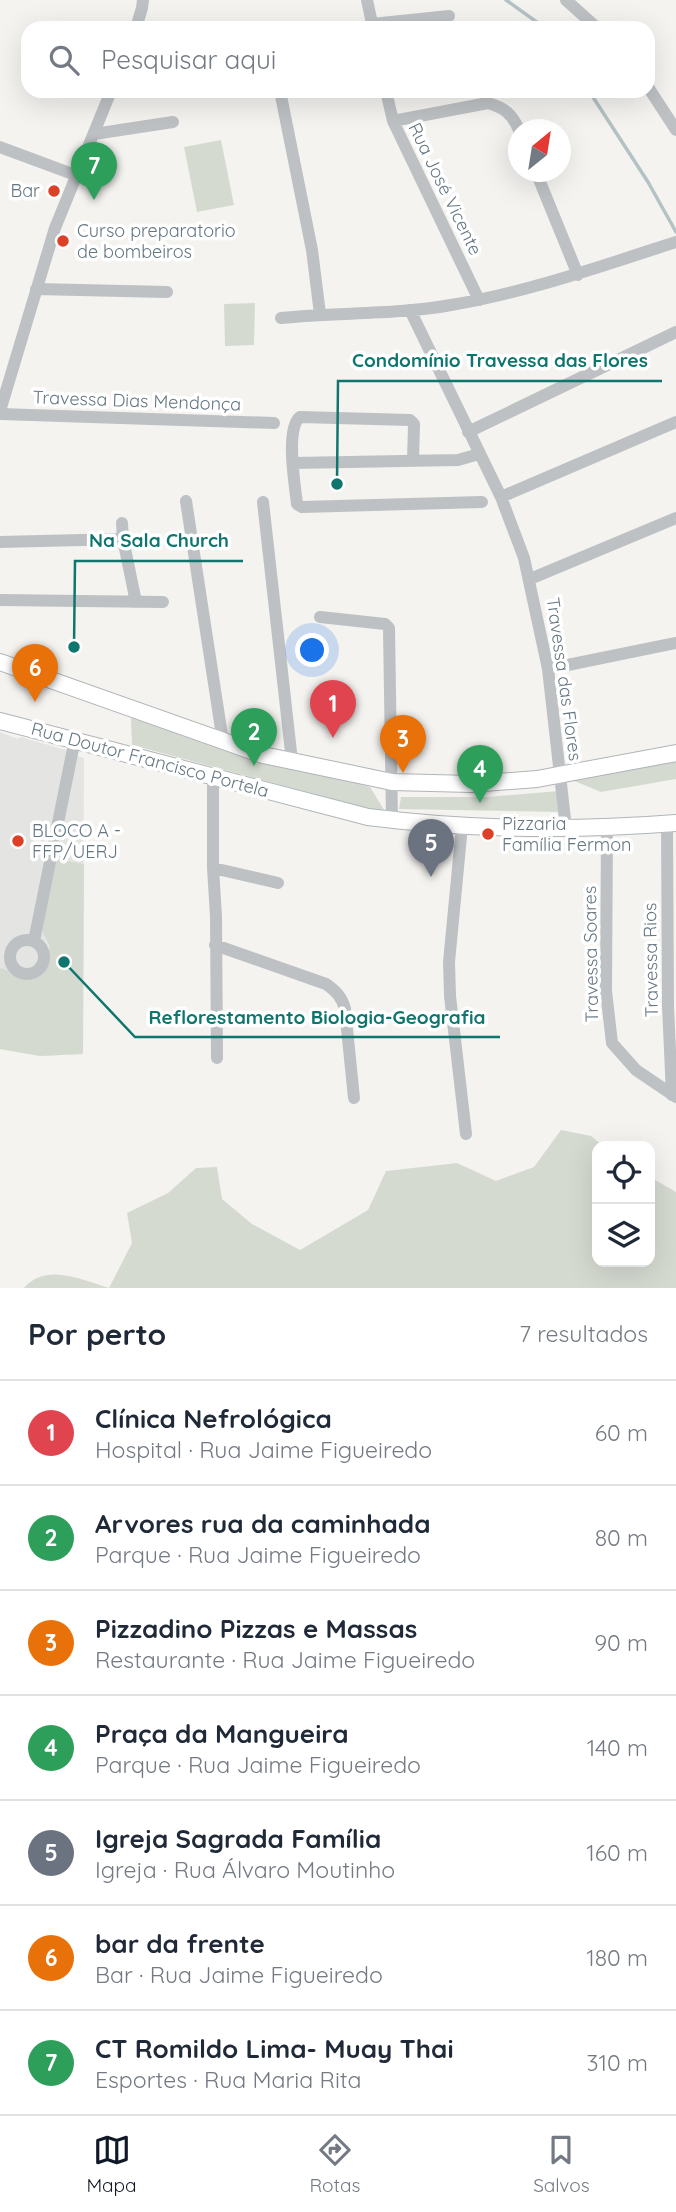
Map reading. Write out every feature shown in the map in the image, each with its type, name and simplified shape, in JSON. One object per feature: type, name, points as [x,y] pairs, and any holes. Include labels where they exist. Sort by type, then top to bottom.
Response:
[{"type":"main road","points":[[0,662],[223,742],[292,761],[392,782],[471,784],[560,776],[676,753]]},
{"type":"main road","name":"Rua Doutor Francisco Portela","points":[[0,721],[159,761],[213,779],[368,817],[462,826],[566,828],[672,823]]},
{"type":"street","points":[[138,21],[143,0]]},
{"type":"street","points":[[367,0],[371,21]]},
{"type":"street","points":[[566,0],[589,21]]},
{"type":"street","points":[[410,21],[449,16]]},
{"type":"street","points":[[0,413],[55,228],[108,98]]},
{"type":"street","points":[[281,98],[312,250],[320,314]]},
{"type":"street","name":"Rua José Vicente","points":[[388,98],[393,121],[479,300]]},
{"type":"street","points":[[655,98],[676,130]]},
{"type":"street","points":[[393,121],[488,103],[501,107],[514,119]]},
{"type":"street","points":[[94,134],[173,122]]},
{"type":"street","points":[[0,147],[78,176]]},
{"type":"street","points":[[540,182],[578,275]]},
{"type":"street","points":[[281,318],[410,310],[479,300],[578,275],[676,242]]},
{"type":"street","points":[[36,289],[167,292]]},
{"type":"street","name":"Travessa das Flores","points":[[410,310],[501,497],[530,579],[548,669],[566,828]]},
{"type":"street","points":[[468,432],[676,331]]},
{"type":"street","name":"Travessa Dias Mendonça","points":[[0,413],[274,423]]},
{"type":"street","points":[[413,461],[414,424],[410,420],[300,418],[293,427],[297,504],[302,507],[482,502]]},
{"type":"street","points":[[501,497],[676,422]]},
{"type":"street","points":[[293,463],[458,460],[479,454]]},
{"type":"street","points":[[186,501],[223,742]]},
{"type":"street","points":[[263,502],[292,761]]},
{"type":"street","points":[[530,579],[676,518]]},
{"type":"street","points":[[122,523],[136,602]]},
{"type":"street","points":[[0,542],[123,539]]},
{"type":"street","points":[[0,600],[163,601]]},
{"type":"street","points":[[320,617],[385,624],[389,628],[391,820]]},
{"type":"street","points":[[548,669],[676,643]]},
{"type":"street","points":[[34,941],[75,739]]},
{"type":"street","points":[[213,779],[217,1058]]},
{"type":"street","name":"Travessa Rios","points":[[672,823],[668,1006],[674,1096]]},
{"type":"street","points":[[462,826],[449,962],[450,996],[466,1134]]},
{"type":"street","name":"Travessa Soares","points":[[607,827],[606,991],[612,1043],[636,1070],[674,1096]]},
{"type":"street","points":[[213,868],[278,883]]},
{"type":"street","points":[[215,944],[326,984],[335,991],[345,1009],[354,1098]]},
{"type":"shaded area","points":[[221,140],[234,205],[197,212],[184,147]]},
{"type":"shaded area","points":[[255,303],[254,345],[225,346],[224,304]]},
{"type":"shaded area","points":[[328,697],[350,700],[348,715],[326,711]]},
{"type":"shaded area","points":[[131,718],[370,787],[386,813],[132,745]]},
{"type":"shaded area","points":[[0,732],[69,751],[84,758],[83,1054],[40,1056],[0,1049]]},
{"type":"shaded area","points":[[676,760],[676,779],[601,792],[572,780]]},
{"type":"shaded area","points":[[559,791],[560,812],[399,809],[401,797],[487,797]]},
{"type":"shaded area","points":[[55,859],[84,864],[83,1054],[40,1056],[0,1049],[0,968],[25,976],[42,973],[50,947],[41,928]]},
{"type":"shaded area","points":[[561,1130],[591,1136],[597,1141],[592,1141],[592,1267],[655,1267],[655,1180],[676,1192],[676,1288],[109,1288],[132,1243],[127,1213],[168,1193],[196,1168],[217,1167],[222,1199],[252,1224],[300,1250],[368,1210],[386,1171],[457,1163],[496,1181],[534,1167]]},
{"type":"shaded area","points":[[53,1274],[109,1288],[24,1288],[33,1280]]},
{"type":"waterway","points":[[506,0],[535,21]]},
{"type":"waterway","points":[[594,98],[648,182],[676,232]]},
{"type":"place","name":"Bar","points":[[54,191]]},
{"type":"place","name":"CT Romildo Lima- Muay Thai","points":[[94,200]]},
{"type":"place","name":"Curso preparatorio de bombeiros","points":[[63,241]]},
{"type":"place","name":"Condomínio Travessa das Flores","points":[[337,484]]},
{"type":"place","name":"Na Sala Church","points":[[74,647]]},
{"type":"place","name":"bar da frente","points":[[35,702]]},
{"type":"place","name":"Clínica Nefrológica","points":[[333,738]]},
{"type":"place","name":"Arvores rua da caminhada","points":[[254,766]]},
{"type":"place","name":"Pizzadino Pizzas e Massas","points":[[403,773]]},
{"type":"place","name":"Praça da Mangueira","points":[[480,803]]},
{"type":"place","name":"Pizzaria Família Fermon","points":[[488,834]]},
{"type":"place","name":"BLOCO A - FFP/UERJ","points":[[18,841]]},
{"type":"place","name":"Igreja Sagrada Família","points":[[431,877]]},
{"type":"place","name":"Reflorestamento Biologia-Geografia","points":[[64,962]]}]
